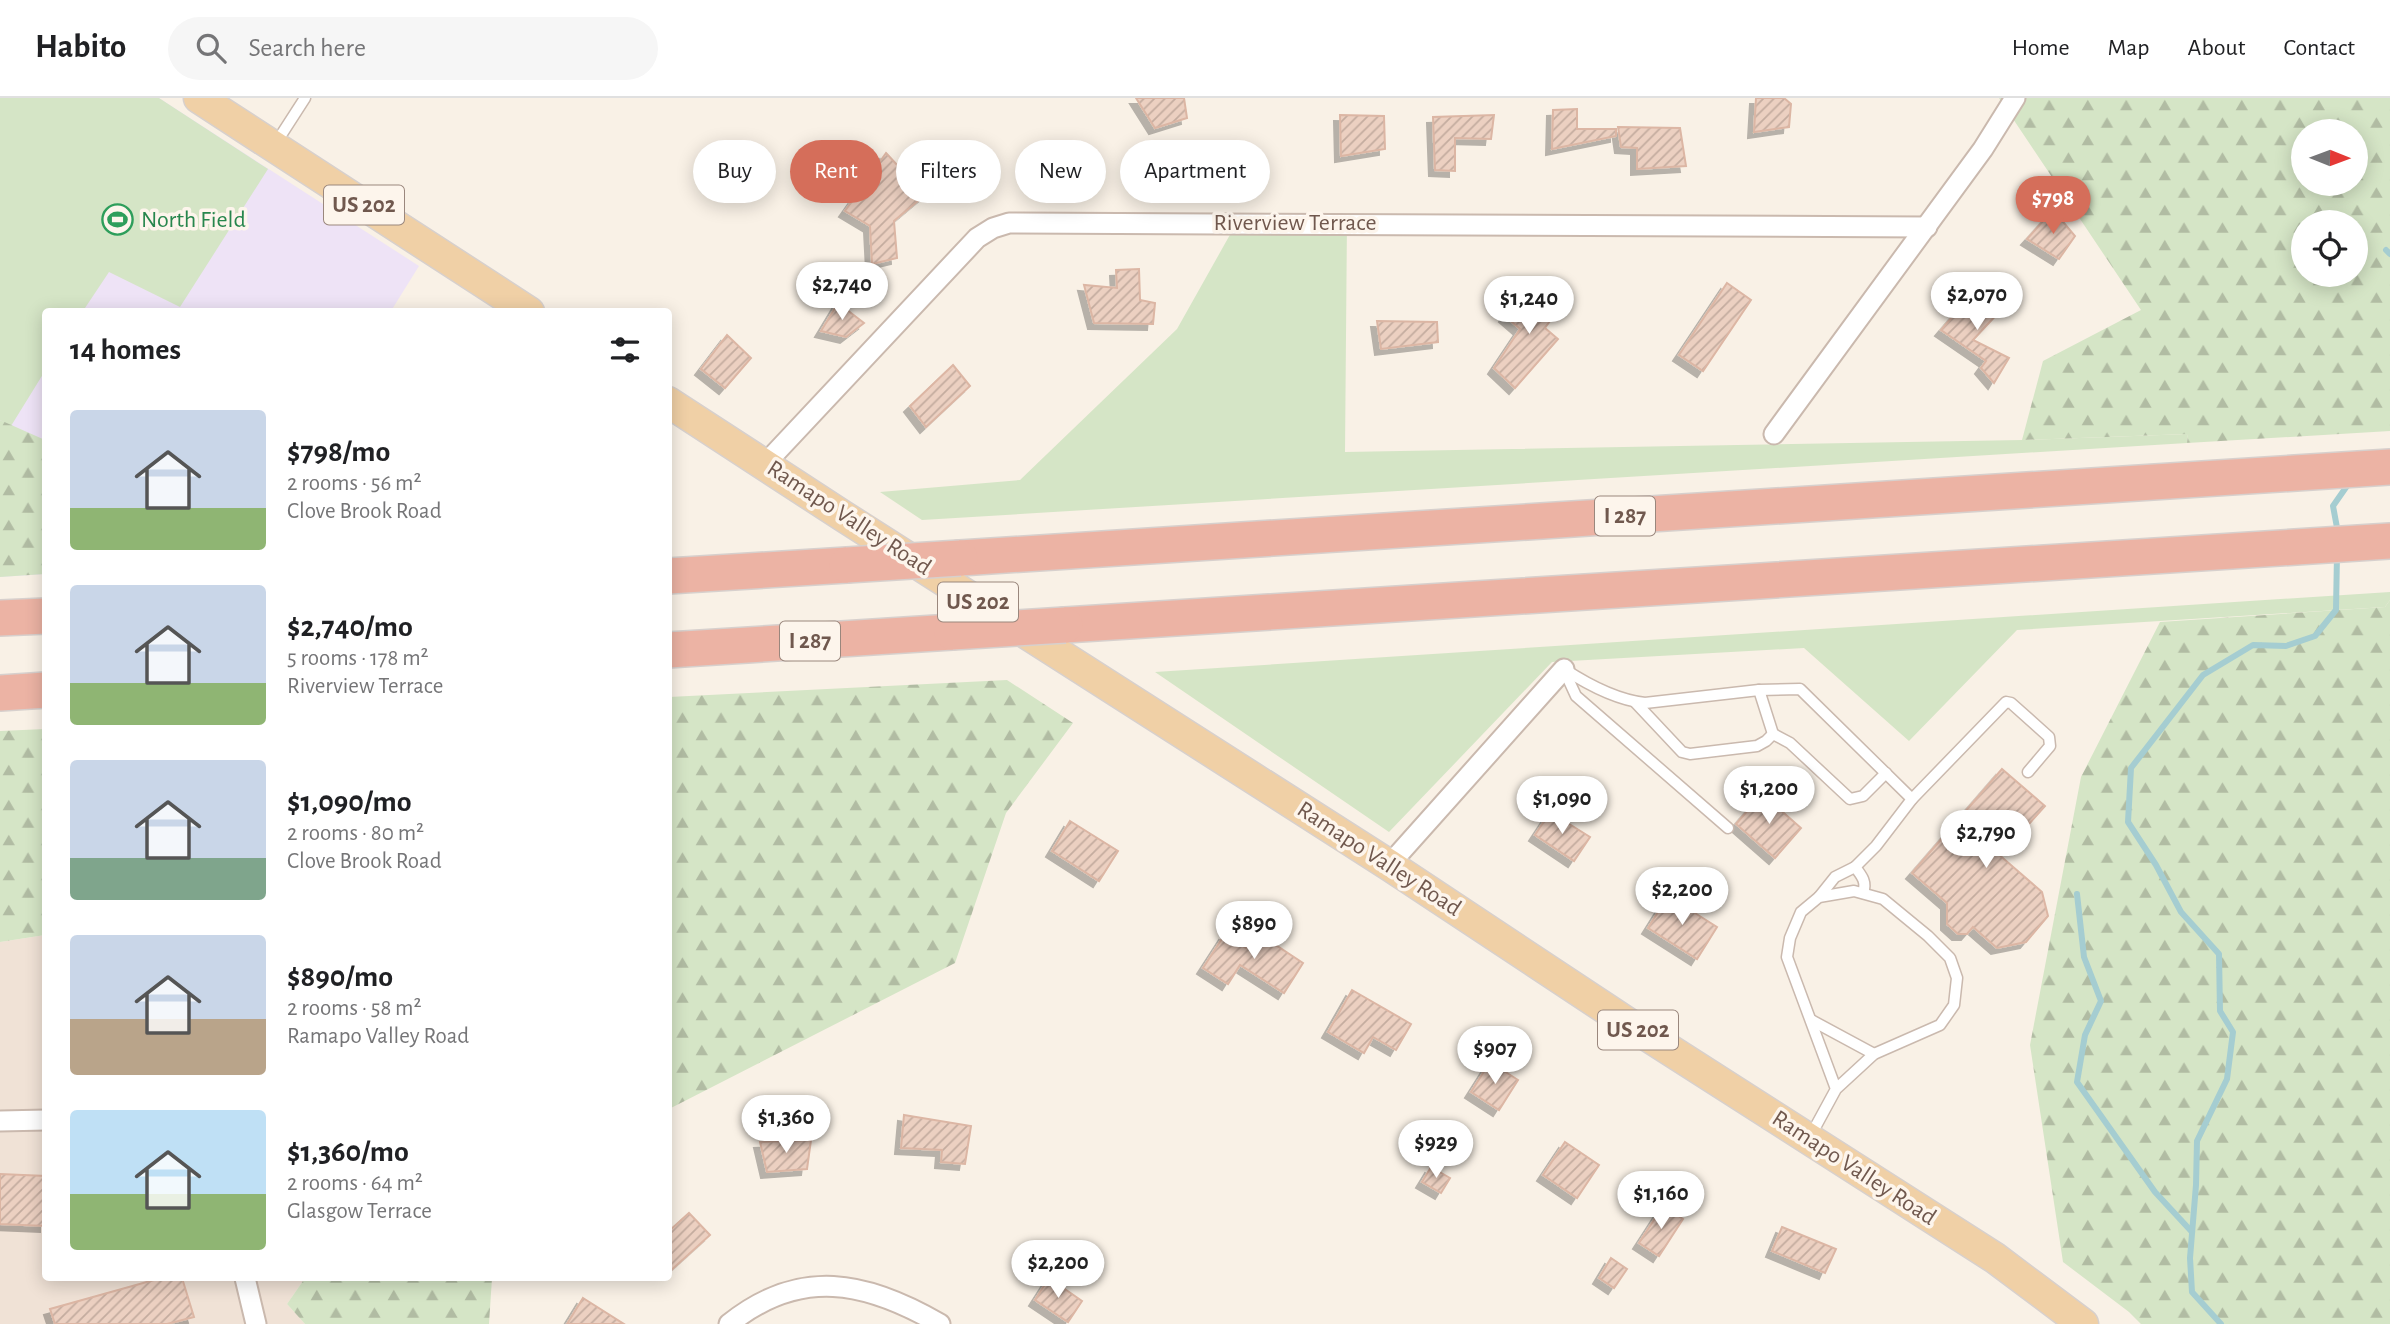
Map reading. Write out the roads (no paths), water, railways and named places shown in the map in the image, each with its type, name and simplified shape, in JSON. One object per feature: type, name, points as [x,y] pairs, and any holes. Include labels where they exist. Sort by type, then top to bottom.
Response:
[{"type":"highway","name":"I 287","points":[[672,576],[2390,467]]},
{"type":"highway","name":"I 287","points":[[672,650],[2390,541]]},
{"type":"highway","points":[[0,618],[42,616]]},
{"type":"highway","points":[[0,692],[42,690]]},
{"type":"main road","name":"US 202","points":[[198,98],[523,308]]},
{"type":"main road","name":"Ramapo Valley Road","points":[[672,405],[1390,864],[1626,1022],[1995,1258],[2083,1324]]},
{"type":"street","points":[[1774,434],[1983,149],[2015,98]]},
{"type":"street","name":"Riverview Terrace","points":[[765,464],[978,238],[993,228],[1009,223],[1927,227]]},
{"type":"street","points":[[1390,864],[1564,669]]},
{"type":"street","points":[[0,1121],[42,1120]]},
{"type":"street","points":[[246,1281],[256,1324]]},
{"type":"street","points":[[729,1324],[749,1308],[771,1296],[798,1288],[825,1285],[854,1289],[890,1299],[940,1324]]},
{"type":"lane","points":[[274,146],[305,98]]},
{"type":"lane","points":[[1564,669],[1581,681],[1635,702],[1645,703],[1759,690],[1800,690],[1912,799]]},
{"type":"lane","points":[[1564,669],[1576,696],[1728,828]]},
{"type":"lane","points":[[1759,690],[1773,734],[1790,743],[1850,799],[1863,796],[1886,773]]},
{"type":"lane","points":[[1635,702],[1682,752],[1690,754],[1757,746],[1773,734]]},
{"type":"lane","points":[[1836,1089],[1787,957],[1790,938],[1801,912],[1819,897],[1835,877],[1855,867],[1876,846],[1912,799],[2006,702],[2011,703],[2049,737],[2050,746],[2028,772]]},
{"type":"lane","points":[[1855,867],[1863,878],[1863,893]]},
{"type":"lane","points":[[1809,1139],[1836,1089],[1874,1054],[1940,1026],[1954,1005],[1956,978],[1950,958],[1883,899],[1854,891],[1819,897]]},
{"type":"lane","points":[[1811,1020],[1874,1054]]},
{"type":"waterway","points":[[2386,250],[2390,254]]},
{"type":"waterway","points":[[2338,533],[2333,506],[2349,483]]},
{"type":"waterway","points":[[2221,1324],[2192,1292],[2190,1258],[2197,1141],[2227,1079],[2233,1032],[2220,1011],[2219,954],[2181,912],[2156,865],[2128,822],[2131,768],[2203,675],[2253,645],[2286,646],[2315,636],[2336,610],[2337,554]]},
{"type":"waterway","points":[[2077,894],[2084,957],[2101,1001],[2085,1035],[2077,1082],[2155,1192],[2192,1232]]},
{"type":"place","name":"North Field","points":[[118,220]]}]
